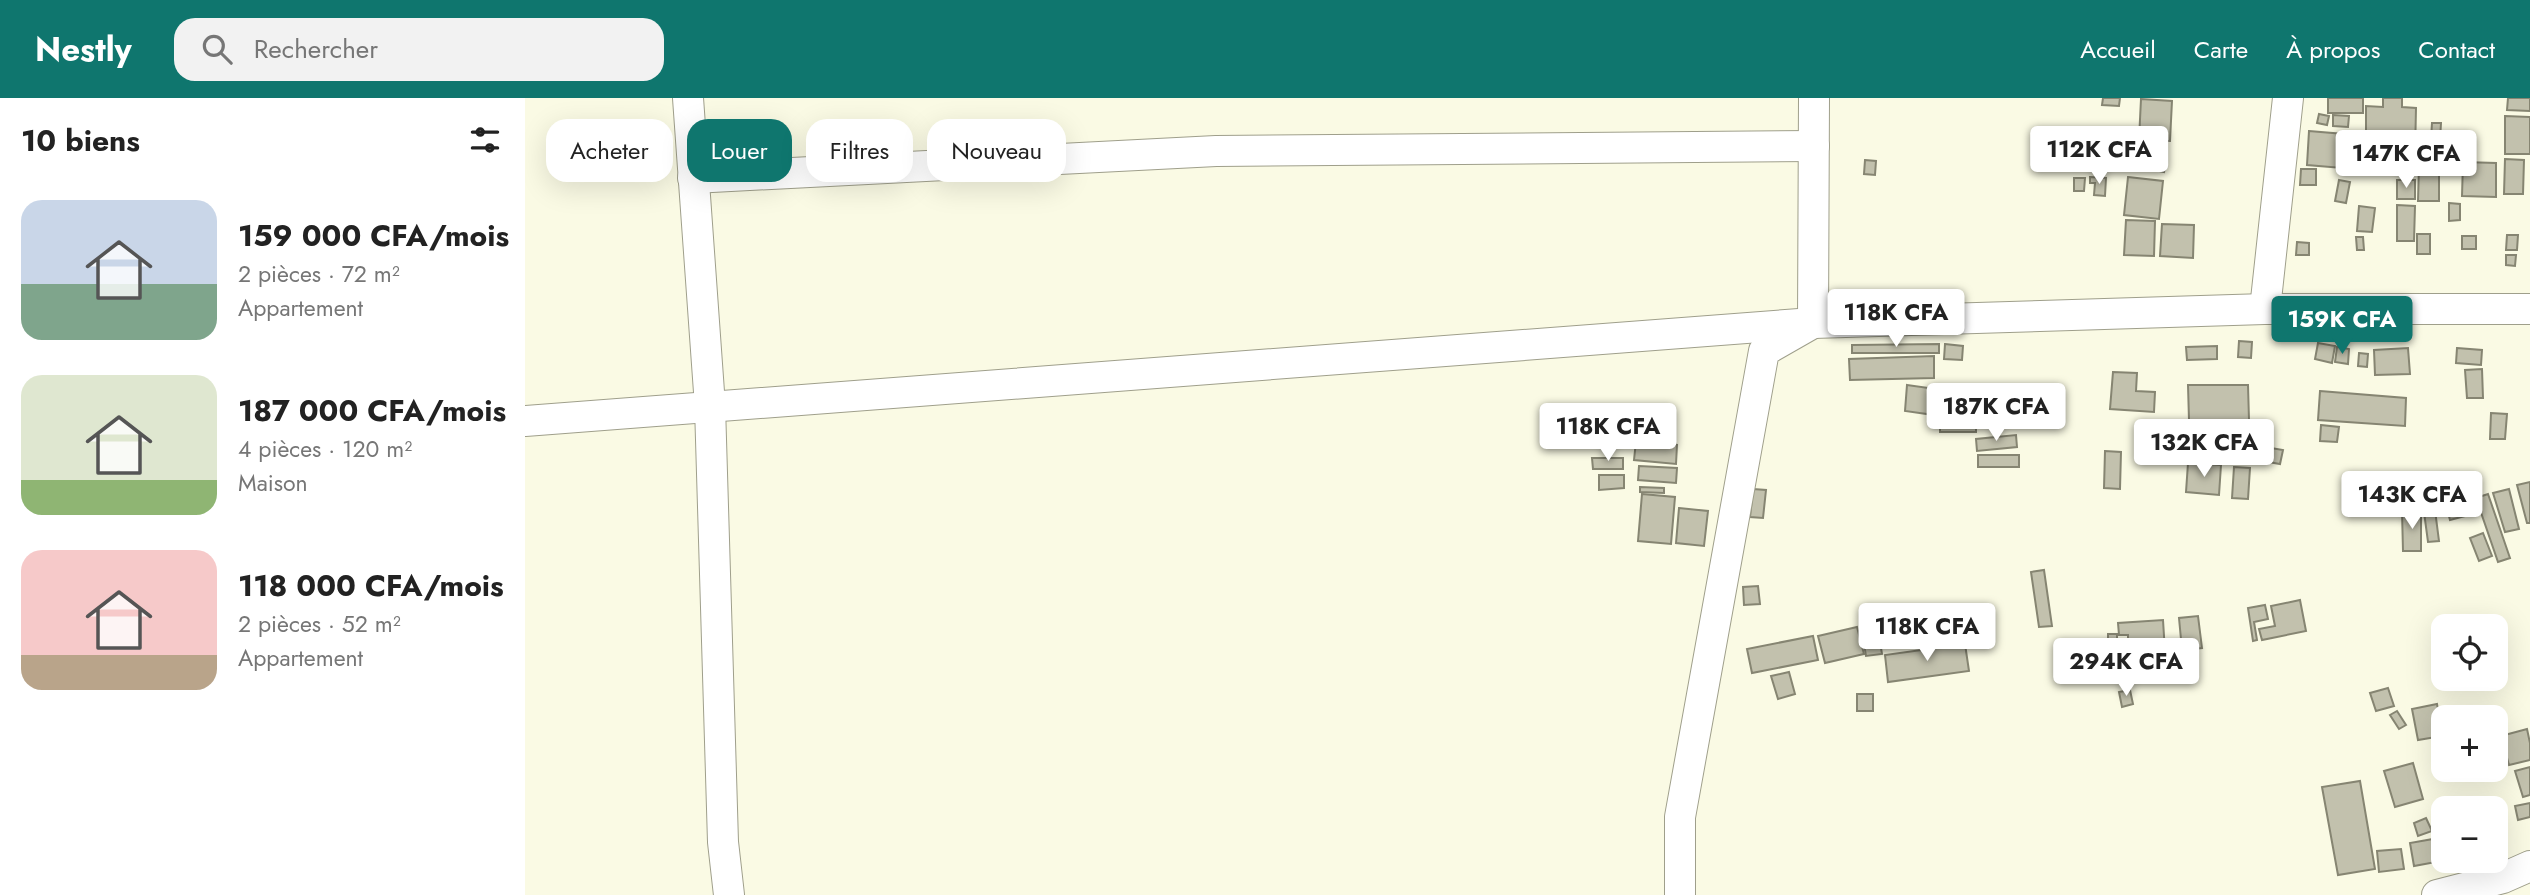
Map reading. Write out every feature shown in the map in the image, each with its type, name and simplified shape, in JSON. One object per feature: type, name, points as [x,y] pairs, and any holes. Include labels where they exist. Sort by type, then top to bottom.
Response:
[{"type":"street","points":[[688,98],[689,119]]},
{"type":"street","points":[[1814,98],[1814,323]]},
{"type":"street","points":[[2265,309],[2288,98]]},
{"type":"street","points":[[792,173],[1216,151],[1814,146]]},
{"type":"street","points":[[693,182],[710,406],[723,828],[729,895]]},
{"type":"street","points":[[525,421],[1814,323],[2265,309],[2530,309]]},
{"type":"street","points":[[1680,895],[1680,817],[1764,351],[1814,323]]},
{"type":"street","points":[[2437,895],[2521,874]]},
{"type":"building","points":[[2103,98],[2120,98],[2119,106],[2102,105]]},
{"type":"building","points":[[2328,98],[2363,98],[2363,113],[2328,113]]},
{"type":"building","points":[[2383,98],[2402,98],[2402,107],[2416,108],[2415,155],[2366,154],[2366,106],[2383,107]]},
{"type":"building","points":[[2508,98],[2530,98],[2530,111],[2507,110]]},
{"type":"building","points":[[2141,99],[2172,101],[2170,141],[2139,140]]},
{"type":"building","points":[[2319,114],[2329,116],[2327,125],[2317,123]]},
{"type":"building","points":[[2333,115],[2349,116],[2348,127],[2333,126]]},
{"type":"building","points":[[2505,116],[2530,117],[2530,154],[2505,154]]},
{"type":"building","points":[[2432,123],[2441,123],[2440,140],[2431,139]]},
{"type":"building","points":[[2309,131],[2344,134],[2342,168],[2307,165]]},
{"type":"building","points":[[2355,137],[2363,139],[2361,151],[2353,150]]},
{"type":"building","points":[[2439,144],[2441,155],[2431,156],[2429,145]]},
{"type":"building","points":[[2452,144],[2465,146],[2463,158],[2450,156]]},
{"type":"building","points":[[2505,159],[2524,160],[2523,194],[2504,194]]},
{"type":"building","points":[[1865,160],[1876,161],[1875,175],[1864,174]]},
{"type":"building","points":[[2152,161],[2166,163],[2164,172],[2150,169]]},
{"type":"building","points":[[2463,162],[2496,163],[2496,197],[2462,196]]},
{"type":"building","points":[[2419,165],[2439,166],[2439,201],[2418,201]]},
{"type":"building","points":[[2301,169],[2316,169],[2316,185],[2300,185]]},
{"type":"building","points":[[2090,177],[2106,178],[2105,196],[2094,195],[2095,183],[2090,183]]},
{"type":"building","points":[[2128,177],[2163,181],[2159,219],[2124,215]]},
{"type":"building","points":[[2074,178],[2085,178],[2084,191],[2074,191]]},
{"type":"building","points":[[2339,180],[2350,182],[2346,203],[2335,201]]},
{"type":"building","points":[[2397,180],[2415,180],[2415,199],[2397,199]]},
{"type":"building","points":[[2449,203],[2460,204],[2460,220],[2449,221]]},
{"type":"building","points":[[2397,205],[2415,206],[2414,241],[2397,241]]},
{"type":"building","points":[[2359,206],[2375,208],[2372,232],[2357,231]]},
{"type":"building","points":[[2126,220],[2155,221],[2154,256],[2124,255]]},
{"type":"building","points":[[2162,224],[2194,225],[2193,258],[2160,256]]},
{"type":"building","points":[[2417,234],[2430,234],[2430,254],[2417,254]]},
{"type":"building","points":[[2507,235],[2518,235],[2517,250],[2506,250]]},
{"type":"building","points":[[2462,236],[2476,236],[2476,249],[2462,249]]},
{"type":"building","points":[[2356,237],[2363,237],[2364,250],[2357,250]]},
{"type":"building","points":[[2297,242],[2309,243],[2309,255],[2296,255]]},
{"type":"building","points":[[2506,255],[2516,255],[2515,266],[2506,265]]},
{"type":"building","points":[[2239,341],[2252,342],[2251,358],[2238,357]]},
{"type":"building","points":[[2318,343],[2335,346],[2332,363],[2315,359]]},
{"type":"building","points":[[1939,344],[1939,353],[1852,353],[1852,345]]},
{"type":"building","points":[[1945,344],[1963,346],[1962,360],[1944,359]]},
{"type":"building","points":[[2217,346],[2217,359],[2187,360],[2186,347]]},
{"type":"building","points":[[2337,347],[2349,349],[2348,364],[2335,362]]},
{"type":"building","points":[[2408,348],[2410,374],[2375,375],[2374,350]]},
{"type":"building","points":[[2457,348],[2482,350],[2481,365],[2456,363]]},
{"type":"building","points":[[2359,353],[2368,354],[2367,367],[2358,366]]},
{"type":"building","points":[[1934,356],[1934,378],[1850,380],[1849,359]]},
{"type":"building","points":[[2482,369],[2483,398],[2467,398],[2465,370]]},
{"type":"building","points":[[2113,372],[2137,373],[2136,391],[2155,392],[2154,412],[2110,409]]},
{"type":"building","points":[[1907,385],[1936,389],[1934,415],[1905,411]]},
{"type":"building","points":[[2188,385],[2248,385],[2249,420],[2189,420]]},
{"type":"building","points":[[1944,390],[1958,391],[1958,401],[1943,400]]},
{"type":"building","points":[[2320,391],[2406,398],[2405,426],[2318,420]]},
{"type":"building","points":[[1939,404],[1972,405],[1972,420],[1938,418]]},
{"type":"building","points":[[1979,406],[2017,406],[2018,428],[1980,428]]},
{"type":"building","points":[[2491,413],[2507,414],[2505,439],[2490,439]]},
{"type":"building","points":[[2186,421],[2233,426],[2233,434],[2241,434],[2239,459],[2183,455]]},
{"type":"building","points":[[1940,423],[1976,423],[1976,432],[1940,432]]},
{"type":"building","points":[[2321,425],[2339,427],[2337,442],[2320,441]]},
{"type":"building","points":[[2016,435],[2017,447],[1977,451],[1976,439]]},
{"type":"building","points":[[1636,441],[1677,445],[1676,464],[1634,460]]},
{"type":"building","points":[[2271,448],[2283,450],[2280,464],[2268,462]]},
{"type":"building","points":[[2105,451],[2121,452],[2120,489],[2104,488]]},
{"type":"building","points":[[1978,455],[2019,455],[2019,467],[1978,467]]},
{"type":"building","points":[[1592,458],[1623,458],[1623,469],[1593,469]]},
{"type":"building","points":[[2188,463],[2221,465],[2219,495],[2186,492]]},
{"type":"building","points":[[1639,466],[1677,468],[1676,483],[1638,480]]},
{"type":"building","points":[[2234,467],[2250,468],[2248,499],[2232,498]]},
{"type":"building","points":[[1599,475],[1624,475],[1624,488],[1599,490]]},
{"type":"building","points":[[2530,482],[2530,523],[2527,523],[2517,485]]},
{"type":"building","points":[[1640,487],[1664,488],[1664,493],[1640,492]]},
{"type":"building","points":[[1753,489],[1766,490],[1763,518],[1750,517]]},
{"type":"building","points":[[2509,489],[2519,529],[2505,532],[2493,493]]},
{"type":"building","points":[[1642,494],[1675,497],[1671,544],[1638,541]]},
{"type":"building","points":[[2488,494],[2510,558],[2498,562],[2476,498]]},
{"type":"building","points":[[2461,502],[2465,516],[2450,520],[2446,505]]},
{"type":"building","points":[[1679,508],[1708,511],[1704,546],[1676,543]]},
{"type":"building","points":[[2435,510],[2439,541],[2428,542],[2424,512]]},
{"type":"building","points":[[2402,511],[2421,511],[2421,551],[2403,551]]},
{"type":"building","points":[[2483,533],[2492,556],[2479,561],[2470,538]]},
{"type":"building","points":[[2044,570],[2052,626],[2039,627],[2031,572]]},
{"type":"building","points":[[1758,586],[1760,604],[1744,605],[1743,587]]},
{"type":"building","points":[[2300,600],[2306,631],[2262,640],[2259,629],[2275,626],[2271,606]]},
{"type":"building","points":[[2265,605],[2268,619],[2254,622],[2257,640],[2253,641],[2248,608]]},
{"type":"building","points":[[2198,616],[2202,648],[2182,650],[2179,618]]},
{"type":"building","points":[[2163,620],[2165,652],[2120,655],[2119,641],[2128,640],[2128,635],[2119,635],[2118,623]]},
{"type":"building","points":[[1877,624],[1882,654],[1866,656],[1861,626]]},
{"type":"building","points":[[1857,627],[1864,654],[1825,663],[1818,636]]},
{"type":"building","points":[[2108,634],[2117,634],[2117,646],[2108,646]]},
{"type":"building","points":[[1813,636],[1818,660],[1752,673],[1747,649]]},
{"type":"building","points":[[1965,644],[1969,671],[1888,682],[1885,655]]},
{"type":"building","points":[[2151,656],[2151,669],[2137,669],[2137,657]]},
{"type":"building","points":[[1789,672],[1795,694],[1778,699],[1771,676]]},
{"type":"building","points":[[2388,688],[2394,706],[2376,711],[2370,693]]},
{"type":"building","points":[[2130,690],[2133,704],[2122,707],[2119,692]]},
{"type":"building","points":[[1857,694],[1873,694],[1873,711],[1857,711]]},
{"type":"building","points":[[2431,705],[2431,738],[2418,740],[2412,709]]},
{"type":"building","points":[[2397,711],[2406,725],[2399,729],[2390,715]]},
{"type":"building","points":[[2527,729],[2530,760],[2509,765],[2508,734]]},
{"type":"building","points":[[2413,763],[2423,799],[2395,807],[2384,771]]},
{"type":"building","points":[[2530,767],[2530,795],[2523,797],[2515,771]]},
{"type":"building","points":[[2360,781],[2375,869],[2338,875],[2322,787]]},
{"type":"building","points":[[2530,803],[2530,817],[2518,820],[2515,806]]},
{"type":"building","points":[[2426,818],[2431,831],[2418,836],[2414,823]]},
{"type":"building","points":[[2431,839],[2431,863],[2414,866],[2410,843]]},
{"type":"building","points":[[2401,849],[2404,869],[2379,872],[2377,851]]}]
